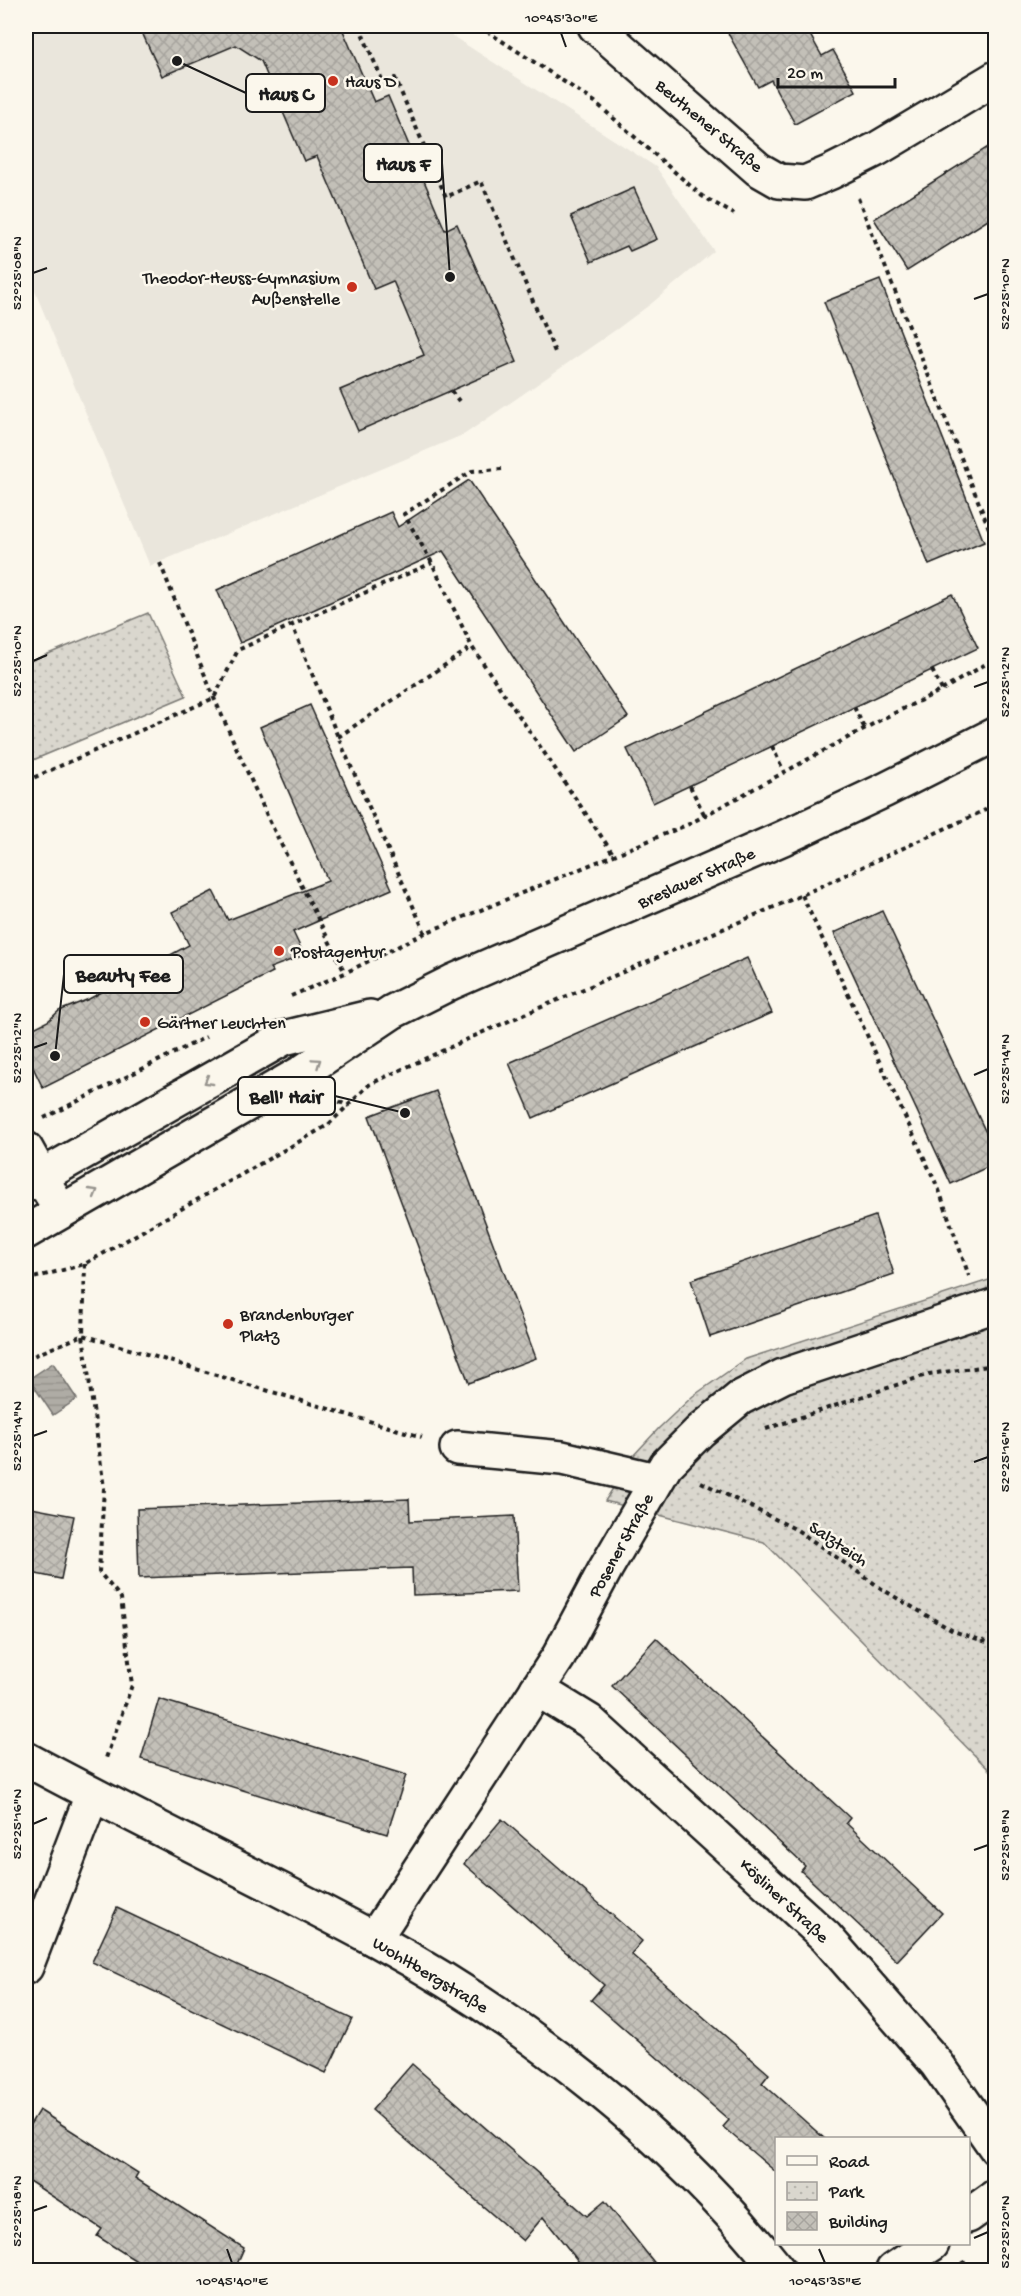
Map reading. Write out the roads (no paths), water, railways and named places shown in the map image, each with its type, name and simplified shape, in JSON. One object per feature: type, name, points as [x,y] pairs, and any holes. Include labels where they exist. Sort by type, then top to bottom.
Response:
[{"type":"street","name":"Beuthener Straße","points":[[595,26],[759,169],[779,181],[805,183],[845,166],[996,78]]},
{"type":"street","name":"Breslauer Straße","points":[[392,1012],[452,982],[710,872],[885,790],[996,734]]},
{"type":"street","points":[[62,1210],[30,1170],[284,1038],[392,1012]]},
{"type":"street","points":[[26,1232],[301,1073],[392,1012]]},
{"type":"street","name":"Posener Straße","points":[[374,1939],[559,1656],[661,1473],[700,1431],[740,1398],[783,1376],[988,1308]]},
{"type":"street","points":[[457,1448],[562,1458],[661,1473]]},
{"type":"street","name":"Kösliner Straße","points":[[537,1689],[589,1721],[826,1936],[937,2064],[996,2148]]},
{"type":"street","name":"Wohltbergstraße","points":[[26,1759],[374,1939],[480,2003],[567,2064],[659,2142],[755,2241],[778,2271]]},
{"type":"street","points":[[26,1967],[92,1795]]},
{"type":"street","points":[[970,2215],[996,2196]]},
{"type":"street","points":[[893,2271],[931,2245]]},
{"type":"place","name":"Haus C","points":[[177,61]]},
{"type":"place","name":"Haus D","points":[[333,81]]},
{"type":"place","name":"Haus F","points":[[450,277]]},
{"type":"place","name":"Theodor-Heuss-Gymnasium Außenstelle","points":[[352,287]]},
{"type":"place","name":"Postagentur","points":[[279,951]]},
{"type":"place","name":"Gärtner Leuchten","points":[[145,1022]]},
{"type":"place","name":"Beauty Fee","points":[[55,1056]]},
{"type":"place","name":"Bell' Hair","points":[[405,1113]]},
{"type":"place","name":"Brandenburger Platz","points":[[228,1324]]}]
